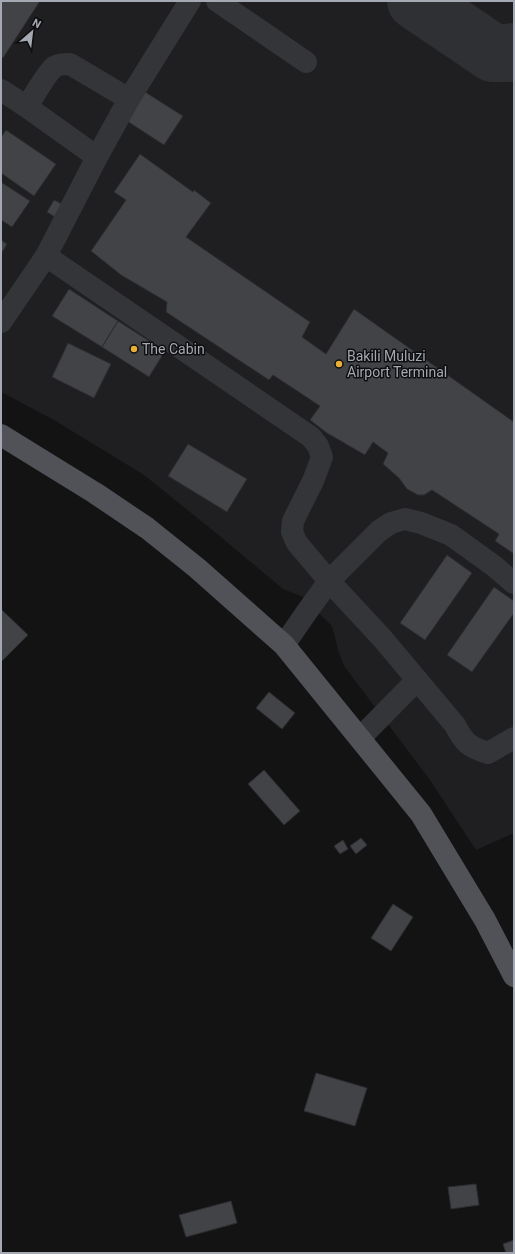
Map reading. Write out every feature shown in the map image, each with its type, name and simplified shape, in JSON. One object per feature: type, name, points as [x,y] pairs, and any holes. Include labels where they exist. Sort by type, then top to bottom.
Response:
[{"type":"main road","points":[[1,435],[95,493],[147,528],[197,568],[284,645],[421,814],[486,920],[514,976]]},
{"type":"lane","points":[[1,322],[46,256],[97,157],[129,100],[190,1]]},
{"type":"lane","points":[[217,1],[306,62]]},
{"type":"lane","points":[[27,107],[49,74],[54,68],[61,64],[70,64],[129,100]]},
{"type":"lane","points":[[1,90],[97,157]]},
{"type":"lane","points":[[46,256],[311,437],[318,446],[322,457],[293,521],[292,532],[297,542],[418,680],[455,725],[461,737],[473,748],[488,753],[514,738]]},
{"type":"lane","points":[[284,645],[330,581],[379,531],[391,523],[405,519],[422,523],[451,535],[494,566],[514,583]]},
{"type":"lane","points":[[360,738],[418,680]]},
{"type":"shaded area","points":[[1,1],[514,1],[514,833],[476,850],[430,780],[344,666],[332,626],[303,597],[283,589],[144,475],[54,420],[1,392]]},
{"type":"building","points":[[1,1],[40,1],[3,58],[1,56]]},
{"type":"building","points":[[145,92],[183,116],[164,145],[127,121]]},
{"type":"building","points":[[6,130],[56,164],[34,196],[1,173],[1,137]]},
{"type":"building","name":"Bakili Muluzi Airport Terminal","points":[[140,154],[211,203],[186,237],[310,322],[302,337],[326,354],[354,309],[514,422],[514,554],[495,541],[499,534],[432,490],[424,495],[418,495],[407,489],[399,478],[383,464],[388,453],[373,442],[365,455],[327,433],[310,420],[320,406],[273,375],[269,380],[166,312],[167,302],[121,275],[91,251],[126,200],[114,192]]},
{"type":"building","points":[[1,182],[30,201],[12,227],[1,220]]},
{"type":"building","points":[[54,200],[62,204],[55,217],[47,212]]},
{"type":"building","points":[[1,240],[7,244],[1,254]]},
{"type":"building","points":[[69,289],[118,321],[102,347],[52,316]]},
{"type":"building","name":"The Cabin","points":[[118,321],[165,351],[149,377],[102,347]]},
{"type":"building","points":[[68,343],[111,364],[94,398],[52,377]]},
{"type":"building","points":[[188,444],[247,479],[227,512],[168,476]]},
{"type":"building","points":[[447,555],[472,573],[425,640],[400,623]]},
{"type":"building","points":[[494,587],[514,601],[514,613],[472,672],[447,655]]},
{"type":"building","points":[[1,609],[28,635],[1,662]]},
{"type":"building","points":[[269,692],[295,713],[282,729],[256,708]]},
{"type":"building","points":[[264,770],[300,811],[284,825],[248,784]]},
{"type":"building","points":[[361,838],[367,845],[356,854],[350,846]]},
{"type":"building","points":[[343,840],[348,849],[340,854],[334,846]]},
{"type":"building","points":[[393,904],[413,917],[391,951],[371,938]]},
{"type":"building","points":[[316,1073],[367,1088],[355,1126],[304,1111]]},
{"type":"building","points":[[476,1184],[479,1205],[451,1209],[448,1187]]},
{"type":"building","points":[[231,1201],[237,1223],[186,1237],[179,1215]]},
{"type":"building","points":[[514,1240],[514,1253],[506,1253],[503,1244]]},
{"type":"taxiway","points":[[416,1],[493,53],[514,52]]},
{"type":"place","name":"The Cabin","points":[[134,349]]},
{"type":"place","name":"Bakili Muluzi Airport Terminal","points":[[339,364]]}]
